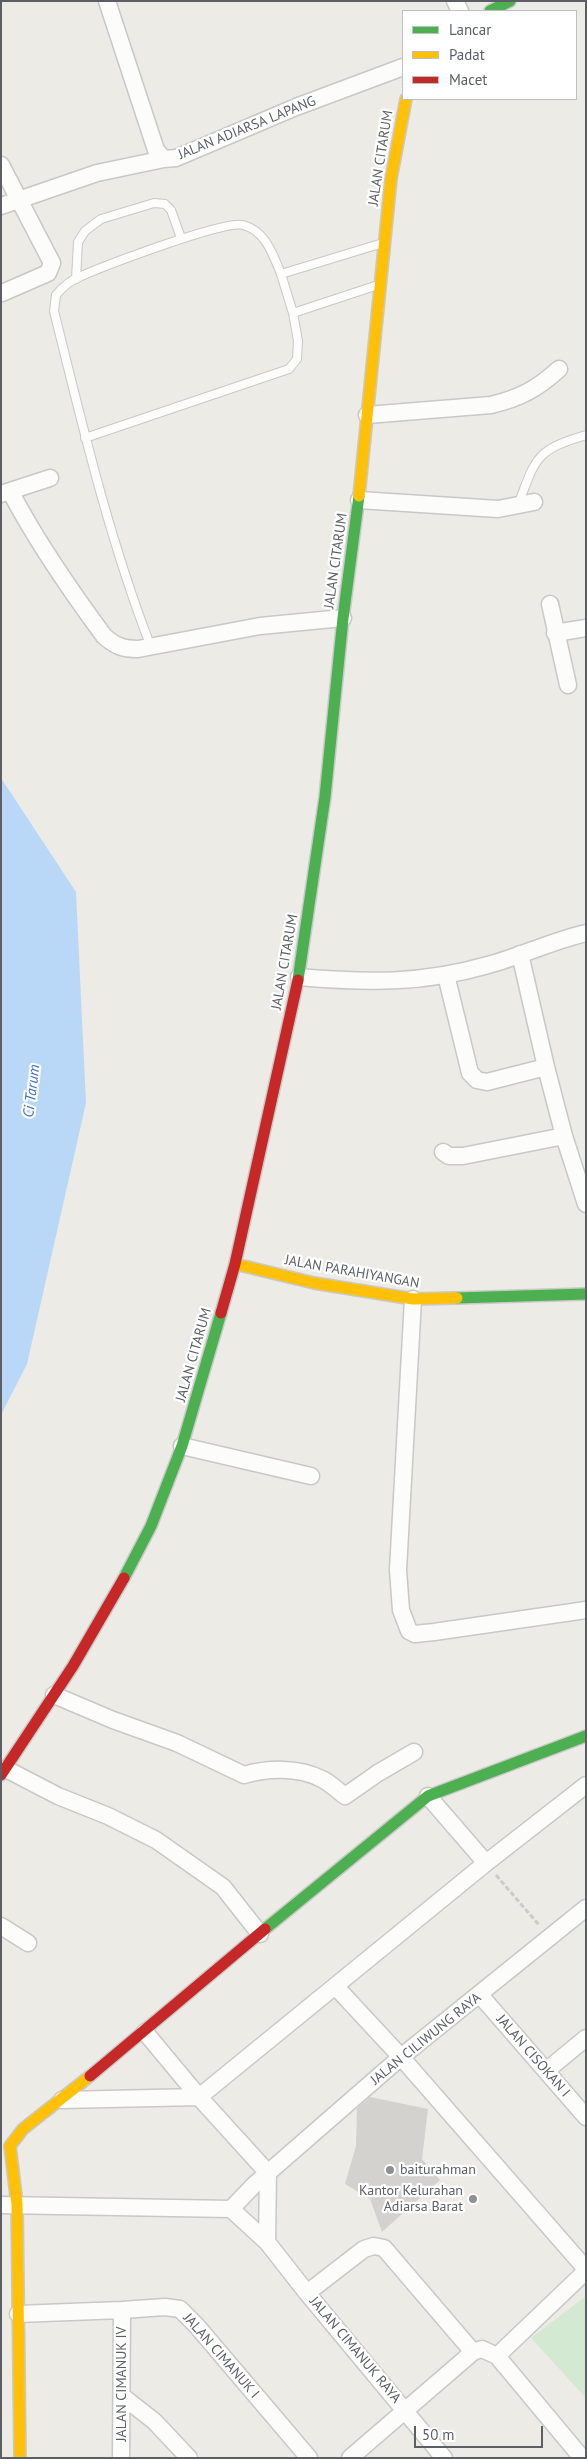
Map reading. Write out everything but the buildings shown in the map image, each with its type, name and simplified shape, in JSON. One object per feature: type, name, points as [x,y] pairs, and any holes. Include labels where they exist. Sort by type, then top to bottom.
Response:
[{"type":"street","name":"JALAN ADIARSA LAPANG","points":[[107,1],[156,150],[164,159],[176,158],[296,107],[402,67]]},
{"type":"street","points":[[492,10],[510,1]]},
{"type":"street","name":"JALAN CITARUM","points":[[4,1772],[54,1695],[124,1580],[151,1526],[182,1446],[235,1264],[300,977],[325,797],[342,618],[359,500],[391,179],[406,100]]},
{"type":"street","points":[[1,206],[97,173],[164,159]]},
{"type":"street","points":[[1,164],[52,263],[48,273],[2,293]]},
{"type":"street","points":[[367,414],[491,405],[509,400],[539,387],[559,369]]},
{"type":"street","points":[[50,478],[6,492],[104,636],[114,646],[125,649],[151,647],[260,626],[342,618]]},
{"type":"street","points":[[359,500],[498,509],[526,503]]},
{"type":"street","points":[[550,604],[568,685]]},
{"type":"street","points":[[555,633],[586,628]]},
{"type":"street","points":[[300,977],[366,982],[418,980],[490,965],[586,933]]},
{"type":"street","points":[[520,954],[564,1136],[586,1204]]},
{"type":"street","points":[[446,975],[470,1073],[477,1080],[487,1082],[546,1066]]},
{"type":"street","points":[[443,1152],[454,1157],[463,1156],[564,1136]]},
{"type":"street","name":"JALAN PARAHIYANGAN","points":[[235,1264],[314,1283],[413,1299],[586,1294]]},
{"type":"street","points":[[413,1299],[398,1570],[401,1610],[409,1631],[415,1634],[434,1632],[586,1610]]},
{"type":"street","points":[[182,1446],[311,1476]]},
{"type":"street","points":[[54,1695],[113,1720],[178,1743],[244,1775],[265,1769],[295,1771],[322,1779],[345,1796],[378,1773],[414,1752]]},
{"type":"street","points":[[20,2458],[18,2314],[9,2205],[10,2146],[23,2129],[62,2100],[145,2032],[260,1934],[428,1796],[586,1736]]},
{"type":"street","points":[[4,1772],[108,1816],[156,1840],[224,1887],[260,1934]]},
{"type":"street","points":[[62,2100],[199,2097],[486,1863],[586,1785]]},
{"type":"street","points":[[428,1796],[486,1863]]},
{"type":"street","name":"JALAN CILIWUNG RAYA","points":[[231,2208],[401,2056],[480,1995],[586,1908]]},
{"type":"street","points":[[1,1926],[28,1943]]},
{"type":"street","points":[[336,1987],[401,2056],[586,2270],[497,2356]]},
{"type":"street","name":"JALAN CISOKAN I","points":[[480,1995],[586,2117]]},
{"type":"street","points":[[145,2032],[199,2097],[268,2173],[267,2242]]},
{"type":"street","points":[[546,2071],[586,2038]]},
{"type":"street","points":[[9,2205],[231,2208],[267,2242]]},
{"type":"street","name":"JALAN CIMANUK RAYA","points":[[267,2242],[444,2458]]},
{"type":"street","points":[[307,2293],[364,2249],[374,2246],[384,2248],[473,2352]]},
{"type":"street","name":"JALAN CIMANUK I","points":[[18,2314],[165,2307],[180,2309],[196,2325],[309,2458]]},
{"type":"street","name":"JALAN CIMANUK IV","points":[[121,2458],[122,2310]]},
{"type":"street","points":[[350,2458],[473,2352],[482,2349],[497,2356],[582,2458]]},
{"type":"street","points":[[122,2396],[154,2421],[189,2458]]},
{"type":"lane","points":[[76,279],[78,242],[85,231],[101,219],[154,203],[165,204],[171,210],[181,238]]},
{"type":"lane","points":[[85,438],[289,368],[297,359],[298,341],[293,313],[281,274],[268,244],[255,230],[241,224],[181,238],[76,279],[65,285],[56,295],[54,311],[85,438],[139,615],[151,647]]},
{"type":"lane","points":[[281,274],[384,242]]},
{"type":"lane","points":[[293,313],[380,285]]},
{"type":"lane","points":[[526,503],[532,468],[546,450],[557,444],[586,435]]},
{"type":"path","points":[[486,1863],[550,1938]]},
{"type":"green space","points":[[586,2296],[586,2398],[531,2338]]},
{"type":"water","name":"Ci Tarum","points":[[1,778],[76,892],[86,1103],[27,1364],[1,1415]]},
{"type":"traffic: fast","points":[[492,10],[510,1]]},
{"type":"traffic: fast","points":[[298,980],[325,797],[343,618],[359,496]]},
{"type":"traffic: fast","points":[[457,1298],[586,1294]]},
{"type":"traffic: fast","points":[[124,1578],[151,1526],[182,1446],[221,1313]]},
{"type":"traffic: fast","points":[[265,1929],[428,1796],[586,1736]]},
{"type":"traffic: slow","points":[[359,496],[391,179],[406,100]]},
{"type":"traffic: slow","points":[[235,1264],[314,1283],[413,1299],[457,1298]]},
{"type":"traffic: slow","points":[[20,2458],[17,2204],[10,2146],[23,2129],[90,2076]]},
{"type":"traffic: jam","points":[[221,1313],[235,1264],[298,980]]},
{"type":"traffic: jam","points":[[1,1775],[73,1666],[124,1578]]},
{"type":"traffic: jam","points":[[90,2076],[265,1929]]},
{"type":"place","name":"baiturahman","points":[[390,2170]]},
{"type":"place","name":"Kantor Kelurahan Adiarsa Barat","points":[[473,2199]]}]
